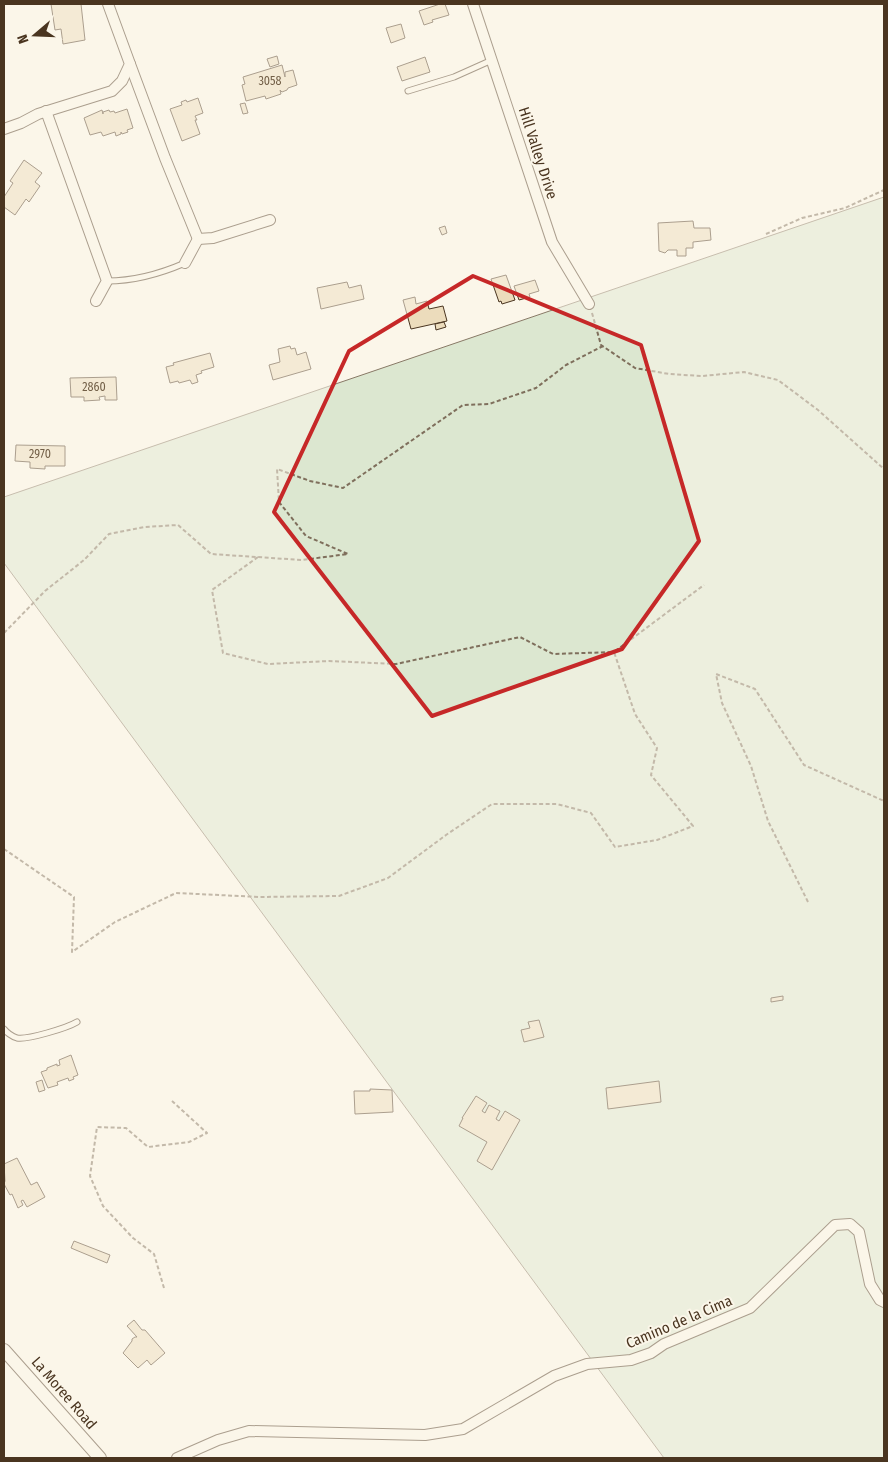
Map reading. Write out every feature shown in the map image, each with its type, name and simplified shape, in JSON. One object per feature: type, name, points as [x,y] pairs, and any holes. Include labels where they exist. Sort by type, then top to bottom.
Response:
[{"type":"street","points":[[108,4],[165,158],[198,239]]},
{"type":"street","name":"Hill Valley Drive","points":[[473,4],[552,242],[589,304]]},
{"type":"street","points":[[4,128],[46,111],[112,91],[122,81],[130,64]]},
{"type":"street","points":[[46,111],[107,281],[96,300]]},
{"type":"street","points":[[198,239],[213,238],[270,220]]},
{"type":"street","points":[[185,263],[198,239]]},
{"type":"street","name":"Camino de la Cima","points":[[178,1458],[218,1440],[249,1432],[425,1435],[463,1429],[554,1376],[587,1364],[631,1360],[750,1308],[835,1225],[850,1224],[859,1232],[870,1284],[880,1300],[884,1302]]},
{"type":"street","name":"La Moree Road","points":[[4,1350],[100,1458]]},
{"type":"lane","points":[[408,91],[454,77],[492,60]]},
{"type":"lane","points":[[107,281],[119,281],[170,269],[185,263]]},
{"type":"lane","points":[[4,1029],[10,1036],[19,1038],[68,1027],[77,1022]]},
{"type":"path","points":[[766,234],[802,218],[845,208],[884,190]]},
{"type":"path","points":[[589,304],[601,345],[635,368],[668,374],[702,376],[744,372],[778,380],[818,410],[884,469]]},
{"type":"path","points":[[4,633],[45,591],[84,560],[109,534],[144,527],[178,526],[211,554],[302,560],[348,554],[306,536],[279,502],[277,469],[343,488],[463,405],[489,404],[536,388],[566,365],[603,346]]},
{"type":"path","points":[[258,556],[212,590],[223,653],[268,664],[329,661],[396,664],[520,637],[553,654],[614,652],[704,585]]},
{"type":"path","points":[[4,849],[74,897],[72,952],[115,922],[176,893],[260,897],[339,896],[388,878],[446,834],[492,804],[557,804],[591,813],[615,846],[657,840],[694,826],[651,775],[657,748],[635,714],[614,652]]},
{"type":"path","points":[[808,902],[768,821],[752,766],[722,703],[716,674],[755,689],[804,765],[884,801]]},
{"type":"path","points":[[164,1288],[154,1254],[133,1238],[103,1206],[90,1176],[97,1127],[126,1128],[148,1147],[189,1142],[207,1133],[172,1101]]},
{"type":"highlighted area","points":[[473,276],[641,345],[699,541],[622,649],[432,716],[274,512],[349,351]]},
{"type":"green space","points":[[884,197],[884,1458],[664,1458],[4,563],[4,497]]},
{"type":"building","points":[[51,4],[81,4],[85,40],[63,44],[61,29],[55,30]]},
{"type":"building","points":[[445,4],[449,15],[432,20],[433,22],[424,25],[419,11]]},
{"type":"building","points":[[401,24],[405,38],[391,43],[386,28]]},
{"type":"building","points":[[277,56],[279,64],[270,67],[267,59]]},
{"type":"building","points":[[425,57],[430,72],[402,81],[397,67]]},
{"type":"building","points":[[282,65],[285,77],[285,72],[293,70],[297,85],[282,92],[280,90],[281,94],[266,99],[265,96],[246,101],[242,85],[245,84],[243,77]]},
{"type":"building","points":[[198,98],[203,113],[195,116],[197,120],[195,120],[200,134],[182,141],[170,109],[182,105],[181,102],[186,100],[187,102]]},
{"type":"building","points":[[245,103],[248,113],[243,114],[240,104]]},
{"type":"building","points":[[127,109],[133,128],[127,130],[128,132],[122,134],[121,132],[121,134],[116,136],[115,132],[103,136],[101,132],[90,135],[84,118],[102,110],[103,114],[103,112],[109,110],[115,113]]},
{"type":"building","points":[[24,160],[42,173],[35,182],[40,186],[29,202],[26,199],[15,215],[4,207],[4,197],[13,183],[10,181]]},
{"type":"building","points":[[693,221],[694,228],[710,228],[711,240],[693,242],[693,248],[686,248],[686,256],[677,256],[677,250],[668,250],[665,253],[659,251],[658,223]]},
{"type":"building","points":[[445,226],[447,233],[442,235],[439,228]]},
{"type":"building","points":[[506,275],[515,300],[502,304],[501,301],[499,302],[491,279]]},
{"type":"building","points":[[535,280],[539,291],[529,294],[530,297],[519,300],[514,286]]},
{"type":"building","points":[[347,282],[349,288],[361,285],[364,299],[321,309],[317,288]]},
{"type":"building","points":[[415,297],[416,304],[427,301],[429,309],[443,306],[447,321],[411,329],[403,300]]},
{"type":"building","points":[[444,322],[446,327],[436,330],[435,324]]},
{"type":"building","points":[[290,346],[291,349],[295,348],[297,355],[306,352],[311,369],[273,380],[269,365],[280,362],[278,349]]},
{"type":"building","points":[[210,353],[214,367],[201,371],[202,373],[196,375],[198,382],[192,384],[190,380],[170,383],[166,367],[174,365],[173,363]]},
{"type":"building","points":[[116,377],[117,400],[105,400],[105,396],[99,397],[100,400],[84,401],[84,397],[71,397],[70,378]]},
{"type":"building","points":[[16,445],[65,446],[65,466],[45,466],[45,469],[30,468],[30,462],[15,461]]},
{"type":"building","points":[[783,996],[783,1000],[771,1002],[771,998]]},
{"type":"building","points":[[539,1020],[544,1037],[524,1042],[521,1030],[530,1028],[528,1022]]},
{"type":"building","points":[[71,1055],[78,1075],[73,1077],[74,1079],[69,1081],[68,1078],[57,1082],[58,1085],[48,1088],[41,1072],[57,1064],[57,1066],[60,1065],[59,1060]]},
{"type":"building","points":[[42,1080],[45,1090],[39,1092],[36,1082]]},
{"type":"building","points":[[659,1081],[661,1102],[608,1109],[606,1088]]},
{"type":"building","points":[[370,1089],[392,1090],[393,1112],[355,1114],[354,1091],[370,1091]]},
{"type":"building","points":[[476,1096],[487,1103],[482,1111],[485,1113],[489,1105],[500,1111],[496,1119],[499,1121],[505,1111],[520,1120],[492,1170],[477,1161],[487,1142],[459,1126]]},
{"type":"building","points":[[17,1158],[31,1185],[37,1182],[45,1197],[27,1207],[23,1200],[21,1201],[23,1205],[18,1208],[12,1194],[10,1195],[4,1184],[4,1164]]},
{"type":"building","points":[[74,1241],[110,1255],[107,1263],[71,1248]]},
{"type":"building","points":[[134,1320],[165,1353],[151,1365],[147,1360],[138,1368],[123,1353],[132,1339],[137,1337],[127,1326]]}]
